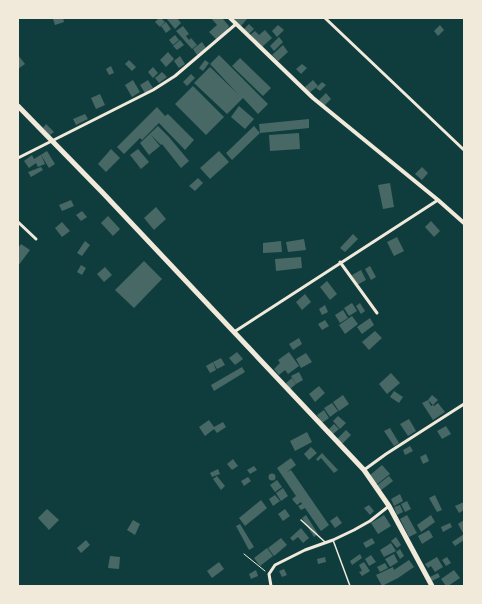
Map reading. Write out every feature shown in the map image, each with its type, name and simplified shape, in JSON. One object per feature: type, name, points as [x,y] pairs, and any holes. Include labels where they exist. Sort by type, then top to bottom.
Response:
[{"type":"main road","points":[[18,106],[102,192],[364,470],[389,506],[432,586]]},
{"type":"street","points":[[230,18],[313,98],[464,223]]},
{"type":"street","points":[[325,18],[464,150]]},
{"type":"street","points":[[18,158],[53,142],[153,90],[175,76],[236,24]]},
{"type":"street","points":[[234,332],[438,200]]},
{"type":"street","points":[[18,222],[36,239]]},
{"type":"street","points":[[340,262],[377,313]]},
{"type":"street","points":[[364,470],[386,454],[464,404]]},
{"type":"street","points":[[271,586],[269,574],[275,564],[354,530],[370,521],[389,506]]},
{"type":"lane","points":[[301,520],[325,542]]},
{"type":"lane","points":[[332,540],[350,586]]},
{"type":"path","points":[[244,554],[269,574]]},
{"type":"building","points":[[63,18],[64,22],[55,25],[53,19]]},
{"type":"building","points":[[159,18],[165,22],[160,27],[155,22]]},
{"type":"building","points":[[166,18],[177,18],[181,23],[175,29]]},
{"type":"building","points":[[211,18],[222,18],[229,26],[225,33],[217,40],[209,32],[217,25]]},
{"type":"building","points":[[236,18],[247,19],[241,26],[235,20]]},
{"type":"building","points":[[166,22],[171,29],[166,33],[161,26]]},
{"type":"building","points":[[249,24],[254,29],[249,34],[244,29]]},
{"type":"building","points":[[278,25],[284,30],[277,37],[272,31]]},
{"type":"building","points":[[440,25],[444,30],[438,36],[434,31]]},
{"type":"building","points":[[183,26],[189,34],[186,36],[189,40],[191,38],[197,45],[192,49],[176,31]]},
{"type":"building","points":[[265,30],[272,38],[262,47],[250,35],[255,31],[259,35]]},
{"type":"building","points":[[175,35],[179,40],[173,45],[169,40]]},
{"type":"building","points":[[279,37],[283,42],[274,51],[270,46]]},
{"type":"building","points":[[180,40],[184,45],[177,50],[173,46]]},
{"type":"building","points":[[202,42],[206,48],[197,55],[193,49]]},
{"type":"building","points":[[283,45],[288,52],[278,61],[272,55]]},
{"type":"building","points":[[168,52],[174,59],[166,67],[160,60]]},
{"type":"building","points":[[18,55],[25,64],[18,69]]},
{"type":"building","points":[[219,55],[268,104],[258,114],[243,98],[227,114],[194,83],[210,67],[238,94],[210,64]]},
{"type":"building","points":[[180,56],[185,64],[179,68],[174,61]]},
{"type":"building","points":[[240,58],[271,88],[263,96],[232,66]]},
{"type":"building","points":[[129,60],[136,67],[132,71],[125,64]]},
{"type":"building","points":[[205,60],[209,63],[203,71],[199,68]]},
{"type":"building","points":[[302,64],[307,68],[301,74],[296,69]]},
{"type":"building","points":[[111,66],[114,73],[109,75],[106,69]]},
{"type":"building","points":[[153,67],[158,73],[153,78],[148,72]]},
{"type":"building","points":[[162,72],[167,77],[159,83],[155,78]]},
{"type":"building","points":[[191,74],[195,78],[187,86],[183,82]]},
{"type":"building","points":[[133,80],[140,92],[132,97],[125,85]]},
{"type":"building","points":[[148,80],[153,88],[145,93],[140,85]]},
{"type":"building","points":[[313,80],[318,86],[309,93],[305,87]]},
{"type":"building","points":[[322,82],[326,85],[320,91],[316,88]]},
{"type":"building","points":[[193,86],[224,117],[206,135],[175,104]]},
{"type":"building","points":[[326,93],[331,99],[324,106],[319,100]]},
{"type":"building","points":[[100,94],[105,105],[96,109],[91,98]]},
{"type":"building","points":[[239,106],[254,119],[245,129],[231,117]]},
{"type":"building","points":[[157,107],[165,116],[168,114],[194,140],[185,150],[159,123],[142,140],[140,138],[124,154],[117,147]]},
{"type":"building","points":[[85,114],[88,119],[76,125],[73,119]]},
{"type":"building","points":[[309,119],[309,128],[260,133],[259,124]]},
{"type":"building","points":[[46,124],[54,132],[50,135],[43,128]]},
{"type":"building","points":[[158,126],[189,161],[181,168],[162,144],[161,145],[150,134],[160,146],[149,155],[140,143]]},
{"type":"building","points":[[254,126],[260,133],[232,160],[226,153]]},
{"type":"building","points":[[299,133],[300,149],[270,151],[269,135]]},
{"type":"building","points":[[111,149],[120,158],[106,172],[98,164]]},
{"type":"building","points":[[138,149],[149,162],[141,169],[130,155]]},
{"type":"building","points":[[47,151],[55,164],[49,168],[41,155],[45,164],[38,167],[36,163],[29,168],[24,161],[32,155],[34,159]]},
{"type":"building","points":[[219,151],[229,162],[210,179],[200,168]]},
{"type":"building","points":[[41,167],[43,170],[31,177],[28,172]]},
{"type":"building","points":[[422,167],[428,173],[422,180],[415,174]]},
{"type":"building","points":[[198,178],[203,183],[195,191],[189,186]]},
{"type":"building","points":[[390,183],[394,207],[383,209],[378,185]]},
{"type":"building","points":[[71,200],[74,206],[62,211],[59,205]]},
{"type":"building","points":[[156,207],[166,219],[154,230],[144,218]]},
{"type":"building","points":[[82,211],[87,217],[81,221],[76,215]]},
{"type":"building","points":[[108,216],[120,229],[113,236],[101,223]]},
{"type":"building","points":[[431,221],[440,231],[434,237],[425,227]]},
{"type":"building","points":[[62,222],[70,231],[62,237],[55,228]]},
{"type":"building","points":[[353,234],[358,239],[345,252],[340,248]]},
{"type":"building","points":[[397,237],[404,251],[394,256],[387,242]]},
{"type":"building","points":[[304,239],[306,250],[288,252],[286,242]]},
{"type":"building","points":[[85,241],[90,245],[82,256],[77,253]]},
{"type":"building","points":[[281,241],[282,252],[263,253],[263,243]]},
{"type":"building","points":[[21,244],[30,250],[18,266],[18,248]]},
{"type":"building","points":[[301,257],[302,268],[276,271],[275,259]]},
{"type":"building","points":[[144,261],[162,279],[134,308],[115,290]]},
{"type":"building","points":[[81,265],[86,268],[82,275],[77,272]]},
{"type":"building","points":[[370,266],[376,277],[371,280],[365,269]]},
{"type":"building","points":[[105,267],[112,275],[104,282],[97,274]]},
{"type":"building","points":[[361,270],[366,280],[357,285],[352,275]]},
{"type":"building","points":[[327,281],[337,294],[330,300],[320,287]]},
{"type":"building","points":[[305,294],[311,302],[302,310],[296,302]]},
{"type":"building","points":[[352,303],[357,311],[349,316],[344,308]]},
{"type":"building","points":[[360,303],[365,311],[361,314],[356,306]]},
{"type":"building","points":[[325,305],[328,312],[322,315],[319,309]]},
{"type":"building","points":[[343,310],[348,318],[340,323],[335,315]]},
{"type":"building","points":[[352,316],[358,324],[345,334],[339,325]]},
{"type":"building","points":[[370,318],[374,325],[362,334],[357,327]]},
{"type":"building","points":[[325,320],[329,326],[322,330],[318,324]]},
{"type":"building","points":[[375,331],[382,338],[369,350],[362,342]]},
{"type":"building","points":[[299,338],[302,344],[293,350],[289,344]]},
{"type":"building","points":[[237,352],[243,359],[235,365],[229,358]]},
{"type":"building","points":[[289,352],[299,366],[288,374],[285,370],[279,375],[274,369],[280,363],[278,360]]},
{"type":"building","points":[[306,353],[312,362],[301,368],[296,359]]},
{"type":"building","points":[[221,358],[225,365],[217,369],[213,362]]},
{"type":"building","points":[[213,362],[216,370],[210,373],[206,366]]},
{"type":"building","points":[[242,367],[245,372],[214,391],[211,385]]},
{"type":"building","points":[[299,372],[303,380],[296,384],[291,376]]},
{"type":"building","points":[[391,373],[400,383],[387,394],[379,384]]},
{"type":"building","points":[[292,378],[296,384],[290,389],[286,383]]},
{"type":"building","points":[[319,386],[325,393],[315,402],[309,394]]},
{"type":"building","points":[[394,391],[403,397],[399,403],[390,397]]},
{"type":"building","points":[[343,395],[349,404],[339,411],[333,402]]},
{"type":"building","points":[[432,395],[438,400],[433,405],[428,400]]},
{"type":"building","points":[[428,400],[431,406],[438,403],[445,412],[433,420],[422,403]]},
{"type":"building","points":[[332,403],[338,411],[330,417],[324,408]]},
{"type":"building","points":[[324,410],[329,418],[322,423],[317,415]]},
{"type":"building","points":[[338,416],[346,423],[340,429],[333,421]]},
{"type":"building","points":[[409,419],[416,431],[408,436],[400,424]]},
{"type":"building","points":[[209,420],[214,427],[223,422],[226,427],[217,433],[214,429],[205,436],[199,427]]},
{"type":"building","points":[[334,424],[339,429],[333,434],[328,430]]},
{"type":"building","points":[[446,426],[451,434],[442,439],[437,431]]},
{"type":"building","points":[[390,428],[399,443],[394,446],[384,431]]},
{"type":"building","points":[[346,430],[351,435],[342,444],[337,439]]},
{"type":"building","points":[[307,432],[312,442],[295,451],[290,441]]},
{"type":"building","points":[[410,446],[413,451],[405,455],[403,450]]},
{"type":"building","points":[[311,447],[317,453],[309,460],[304,454]]},
{"type":"building","points":[[322,453],[338,470],[334,473],[321,458],[318,461],[316,459]]},
{"type":"building","points":[[426,454],[429,461],[423,464],[420,457]]},
{"type":"building","points":[[291,458],[296,465],[287,472],[291,470],[329,525],[321,531],[305,508],[301,510],[298,506],[302,504],[301,502],[297,505],[292,499],[296,496],[277,468]]},
{"type":"building","points":[[233,459],[238,466],[232,470],[227,464]]},
{"type":"building","points":[[382,465],[390,474],[376,485],[369,476]]},
{"type":"building","points":[[254,466],[257,470],[250,474],[247,470]]},
{"type":"building","points":[[218,469],[220,474],[212,477],[210,473]]},
{"type":"building","points":[[272,473],[275,474],[275,480],[272,481],[269,480],[268,477],[269,474]]},
{"type":"building","points":[[217,476],[225,486],[221,490],[213,479]]},
{"type":"building","points":[[389,476],[393,481],[380,491],[376,486]]},
{"type":"building","points":[[248,477],[251,481],[244,486],[241,481]]},
{"type":"building","points":[[277,480],[282,487],[275,492],[270,485]]},
{"type":"building","points":[[283,488],[288,496],[281,501],[276,493]]},
{"type":"building","points":[[400,494],[403,501],[394,506],[391,499]]},
{"type":"building","points":[[275,495],[280,501],[273,506],[269,499]]},
{"type":"building","points":[[435,495],[442,510],[437,512],[429,498]]},
{"type":"building","points":[[261,500],[267,508],[245,526],[239,518]]},
{"type":"building","points":[[407,501],[411,509],[405,512],[401,504]]},
{"type":"building","points":[[464,502],[464,510],[459,513],[455,506]]},
{"type":"building","points":[[369,505],[374,511],[370,515],[364,508]]},
{"type":"building","points":[[400,505],[403,512],[397,515],[394,507]]},
{"type":"building","points":[[47,509],[59,520],[49,530],[38,518]]},
{"type":"building","points":[[285,509],[290,516],[283,521],[278,514]]},
{"type":"building","points":[[306,515],[318,534],[314,537],[302,518]]},
{"type":"building","points":[[384,515],[391,526],[378,534],[371,523]]},
{"type":"building","points":[[407,515],[417,533],[409,537],[400,519]]},
{"type":"building","points":[[431,515],[435,522],[421,532],[417,525]]},
{"type":"building","points":[[337,516],[342,523],[335,528],[330,521]]},
{"type":"building","points":[[133,520],[140,524],[135,535],[127,530]]},
{"type":"building","points":[[464,520],[464,533],[463,533],[458,524]]},
{"type":"building","points":[[450,523],[452,527],[443,532],[441,527]]},
{"type":"building","points":[[240,524],[254,547],[249,550],[236,526]]},
{"type":"building","points":[[301,528],[309,538],[303,543],[298,537],[293,541],[290,538]]},
{"type":"building","points":[[429,530],[433,537],[422,544],[418,536]]},
{"type":"building","points":[[464,534],[464,540],[455,546],[452,542]]},
{"type":"building","points":[[396,537],[401,545],[397,548],[391,541]]},
{"type":"building","points":[[281,538],[287,545],[274,556],[268,548]]},
{"type":"building","points":[[372,538],[375,543],[366,548],[363,543]]},
{"type":"building","points":[[86,540],[90,545],[81,553],[77,548]]},
{"type":"building","points":[[391,543],[396,551],[384,557],[380,550]]},
{"type":"building","points":[[267,548],[273,556],[260,566],[254,558]]},
{"type":"building","points":[[400,549],[404,556],[400,559],[396,552]]},
{"type":"building","points":[[360,554],[362,558],[352,565],[350,561]]},
{"type":"building","points":[[394,554],[398,562],[390,567],[385,559]]},
{"type":"building","points":[[371,555],[376,562],[369,566],[365,559]]},
{"type":"building","points":[[110,556],[120,557],[119,569],[108,568]]},
{"type":"building","points":[[325,557],[326,562],[318,564],[317,559]]},
{"type":"building","points":[[437,557],[443,567],[435,572],[431,566],[428,568],[425,564]]},
{"type":"building","points":[[447,557],[451,563],[446,566],[442,560]]},
{"type":"building","points":[[409,560],[414,567],[398,578],[382,586],[376,575],[393,567],[394,570]]},
{"type":"building","points":[[219,562],[224,569],[212,578],[207,571]]},
{"type":"building","points":[[364,562],[370,571],[362,576],[359,572],[362,571],[359,565]]},
{"type":"building","points":[[385,563],[388,568],[380,572],[377,567]]},
{"type":"building","points":[[284,569],[287,575],[282,577],[279,571]]},
{"type":"building","points":[[256,570],[258,576],[251,579],[249,574]]},
{"type":"building","points":[[454,570],[460,578],[446,586],[441,579]]},
{"type":"building","points":[[438,573],[440,577],[432,581],[430,577]]}]
